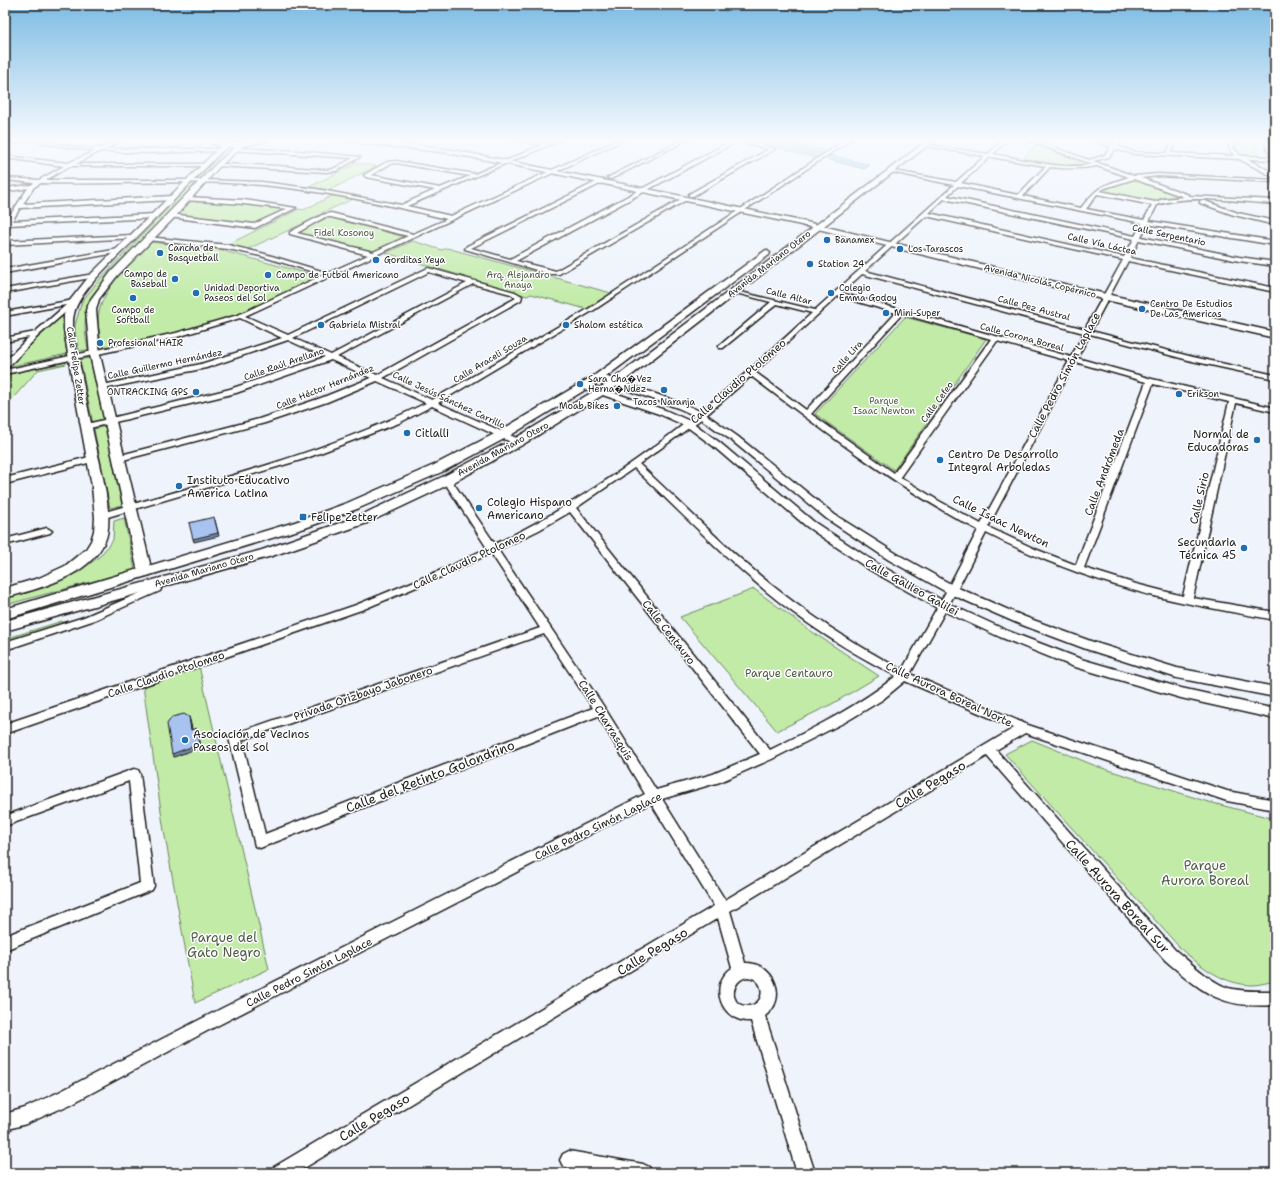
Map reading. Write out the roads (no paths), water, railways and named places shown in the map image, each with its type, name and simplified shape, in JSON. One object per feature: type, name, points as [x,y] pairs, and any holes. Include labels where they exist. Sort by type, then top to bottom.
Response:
[{"type":"main road","name":"Calle Felipe Zetter","points":[[5,593],[63,573],[88,554],[98,542],[101,529],[101,516],[93,459],[68,329],[69,315],[73,303],[94,276],[176,194]]},
{"type":"main road","name":"Calle Felipe Zetter","points":[[145,572],[120,458],[94,353],[91,310],[95,299],[114,274],[191,194]]},
{"type":"main road","name":"Avenida Mariano Otero","points":[[5,626],[268,553],[362,520],[447,480],[518,442],[615,383],[734,291],[815,222],[857,194]]},
{"type":"main road","name":"Avenida Mariano Otero","points":[[793,233],[815,222]]},
{"type":"main road","name":"Avenida Nicolás Copérnico","points":[[815,222],[1275,335]]},
{"type":"main road","name":"Avenida Mariano Otero","points":[[5,614],[300,525],[352,506],[438,468],[502,435],[599,378],[774,248]]},
{"type":"main road","name":"Avenida Nicolás Copérnico","points":[[1108,293],[1275,326]]},
{"type":"main road","points":[[5,634],[156,589],[194,574]]},
{"type":"main road","points":[[5,608],[100,585]]},
{"type":"street","points":[[7,225],[27,194]]},
{"type":"street","points":[[346,194],[451,218]]},
{"type":"street","points":[[403,206],[432,194]]},
{"type":"street","points":[[5,372],[177,335],[240,316],[504,194]]},
{"type":"street","points":[[578,194],[469,247],[468,249],[557,273],[685,199]]},
{"type":"street","points":[[511,261],[636,194]]},
{"type":"street","points":[[662,194],[739,210],[815,222]]},
{"type":"street","points":[[686,194],[815,222]]},
{"type":"street","name":"Calle Araceli Souza","points":[[101,516],[301,458],[396,421],[432,403],[592,309],[739,210],[766,194]]},
{"type":"street","name":"Calle Claudio Ptolomeo","points":[[5,729],[360,607],[494,550],[536,528],[571,507],[634,464],[701,415],[751,372],[946,194]]},
{"type":"street","points":[[1010,194],[1146,222],[1230,237],[1275,243]]},
{"type":"street","points":[[1083,209],[1094,194]]},
{"type":"street","points":[[1106,194],[1155,204],[1169,199],[1194,198],[1275,202]]},
{"type":"street","points":[[1182,194],[1236,214],[1275,222]]},
{"type":"street","name":"Calle Serpentario","points":[[943,197],[1240,259],[1275,264]]},
{"type":"street","points":[[19,206],[172,198]]},
{"type":"street","points":[[171,216],[255,226],[293,208],[244,202],[186,199]]},
{"type":"street","name":"Calle Pedro Simón Laplace","points":[[5,1122],[26,1116],[65,1098],[202,1026],[654,796],[716,778],[768,756],[843,718],[878,697],[904,676],[952,590],[983,528],[1155,204]]},
{"type":"street","name":"Calle Vía Láctea","points":[[925,214],[1275,290]]},
{"type":"street","points":[[373,254],[292,233],[328,215],[413,236]]},
{"type":"street","points":[[7,225],[155,216]]},
{"type":"street","points":[[5,243],[133,236]]},
{"type":"street","points":[[149,238],[228,247],[263,254],[328,275]]},
{"type":"street","points":[[5,271],[119,251]]},
{"type":"street","name":"Calle Guillermo Hernández","points":[[103,386],[203,366],[287,338],[428,270],[473,282]]},
{"type":"street","name":"Calle Pez Austral","points":[[860,272],[1192,359],[1275,377]]},
{"type":"street","points":[[5,291],[94,276]]},
{"type":"street","name":"Calle Héctor Hernández","points":[[120,458],[295,411],[377,378],[519,299],[519,296],[473,282]]},
{"type":"street","name":"Calle Raúl Arellano","points":[[86,427],[232,391],[330,358],[473,282]]},
{"type":"street","name":"Calle Altar","points":[[734,291],[816,312]]},
{"type":"street","name":"Calle Corona Boreal","points":[[836,294],[1150,382],[1275,410]]},
{"type":"street","points":[[721,347],[775,302]]},
{"type":"street","points":[[5,314],[73,303]]},
{"type":"street","points":[[5,366],[37,334],[73,303]]},
{"type":"street","name":"Calle Lira","points":[[807,414],[900,312]]},
{"type":"street","name":"Calle Jesús Sánchez Carrillo","points":[[240,316],[518,442]]},
{"type":"street","points":[[5,340],[37,334]]},
{"type":"street","name":"Calle Cefeo","points":[[896,477],[995,338]]},
{"type":"street","name":"Calle Isaac Newton","points":[[751,372],[896,477],[936,502],[983,528],[1030,550],[1079,570],[1133,587],[1187,600],[1275,616]]},
{"type":"street","name":"Calle Galileo Galilei","points":[[599,378],[681,406],[701,415],[734,438],[831,518],[894,557],[952,590],[1021,620],[1098,648],[1177,673],[1275,692]]},
{"type":"street","name":"Calle Andrómeda","points":[[1079,570],[1150,382]]},
{"type":"street","name":"Calle Galileo Galilei","points":[[585,386],[662,412],[689,424],[716,444],[810,524],[874,568],[943,606],[1004,634],[1077,663],[1181,693],[1275,714]]},
{"type":"street","name":"Calle Sirio","points":[[1187,600],[1233,401]]},
{"type":"street","points":[[5,481],[93,459]]},
{"type":"street","name":"Calle Aurora Boreal Norte","points":[[634,464],[758,579],[801,613],[843,642],[904,676],[1024,728],[1227,796],[1275,805]]},
{"type":"street","name":"Calle Charrasquis","points":[[447,480],[600,710],[723,909],[740,971]]},
{"type":"street","name":"Calle Centauro","points":[[571,507],[768,756]]},
{"type":"street","points":[[5,542],[47,531]]},
{"type":"street","points":[[5,646],[88,619],[156,589]]},
{"type":"street","name":"Privada Orizbayo Jabonero","points":[[260,842],[235,738],[547,629]]},
{"type":"street","name":"Calle del Retinto Golondrino","points":[[260,842],[600,710]]},
{"type":"street","name":"Calle Pegaso","points":[[280,1173],[1024,728]]},
{"type":"street","name":"Calle Aurora Boreal Sur","points":[[988,749],[1170,955],[1193,974],[1223,994],[1260,1000],[1275,998]]},
{"type":"street","points":[[5,821],[134,774],[147,886],[5,943]]},
{"type":"street","points":[[740,971],[753,971],[759,974],[768,984],[770,998],[762,1010],[756,1013],[740,1011],[729,1001],[726,994],[729,980],[734,974],[740,971]]},
{"type":"street","points":[[756,1013],[806,1173]]},
{"type":"street","points":[[569,1160],[643,1173]]},
{"type":"place","name":"Banamex","points":[[827,240]]},
{"type":"place","name":"Los Tarascos","points":[[900,249]]},
{"type":"place","name":"Cancha de Basquetball","points":[[160,253]]},
{"type":"place","name":"Gorditas Yeya","points":[[376,260]]},
{"type":"place","name":"Station 24","points":[[810,264]]},
{"type":"place","name":"Campo de Futbol Americano","points":[[268,275]]},
{"type":"place","name":"Campo de Baseball","points":[[175,279]]},
{"type":"place","name":"Unidad Deportiva Paseos del Sol","points":[[196,293]]},
{"type":"place","name":"Colegio Emma Godoy","points":[[831,293]]},
{"type":"place","name":"Campo de Softball","points":[[133,298]]},
{"type":"place","name":"Centro De Estudios De Las Americas","points":[[1142,309]]},
{"type":"place","name":"Mini-Super","points":[[886,313]]},
{"type":"place","name":"Gabriela Mistral","points":[[321,325]]},
{"type":"place","name":"Shalom estética","points":[[566,325]]},
{"type":"place","name":"Profesional HAIR","points":[[100,343]]},
{"type":"place","name":"Sara Cha�Vez Herna�Ndez","points":[[580,384]]},
{"type":"place","name":"Tacos Naranja","points":[[664,390]]},
{"type":"place","name":"ONTRACKING GPS","points":[[196,392]]},
{"type":"place","name":"Erikson","points":[[1179,394]]},
{"type":"place","name":"Moab Bikes","points":[[617,406]]},
{"type":"place","name":"Citlalli","points":[[407,433]]},
{"type":"place","name":"Normal de Educadoras","points":[[1257,440]]},
{"type":"place","name":"Centro De Desarrollo Integral Arboledas","points":[[940,460]]},
{"type":"place","name":"Instituto Educativo America Latina","points":[[179,486]]},
{"type":"place","name":"Colegio Hispano Americano","points":[[479,508]]},
{"type":"place","name":"Felipe Zetter","points":[[303,517]]},
{"type":"place","name":"Secundaria Técnica 45","points":[[1244,548]]},
{"type":"place","name":"Asociación de Vecinos Paseos del Sol","points":[[185,740]]},
{"type":"park label","name":"Fidel Kosonoy","points":[[344,233]]},
{"type":"park label","name":"Arq. Alejandro Anaya","points":[[518,280]]},
{"type":"park label","name":"Parque Isaac Newton","points":[[884,406]]},
{"type":"park label","name":"Parque Centauro","points":[[789,673]]},
{"type":"park label","name":"Parque Aurora Boreal","points":[[1205,872]]},
{"type":"park label","name":"Parque del Gato Negro","points":[[224,944]]}]
